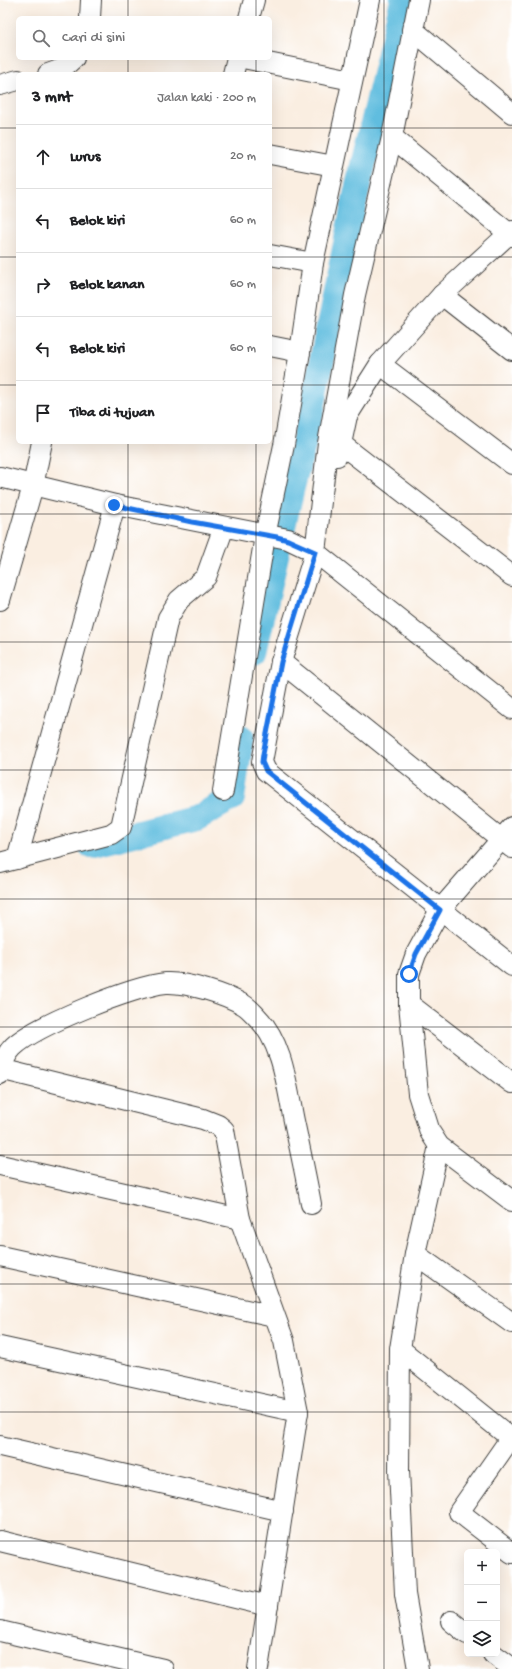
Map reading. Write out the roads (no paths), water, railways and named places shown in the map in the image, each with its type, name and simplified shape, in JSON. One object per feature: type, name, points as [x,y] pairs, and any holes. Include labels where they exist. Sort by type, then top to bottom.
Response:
[{"type":"street","points":[[90,16],[91,0]]},
{"type":"street","points":[[250,16],[254,0]]},
{"type":"street","points":[[223,791],[277,537],[277,443],[300,352],[313,263],[370,0]]},
{"type":"street","points":[[418,0],[392,137],[354,295],[328,443],[315,552],[281,662],[262,762],[266,771],[512,966]]},
{"type":"street","points":[[412,29],[512,113]]},
{"type":"street","points":[[54,72],[62,69],[72,60]]},
{"type":"street","points":[[234,72],[236,60]]},
{"type":"street","points":[[253,60],[352,80]]},
{"type":"street","points":[[0,85],[16,81]]},
{"type":"street","points":[[323,493],[341,444],[348,416],[380,364],[442,295],[511,234],[392,137]]},
{"type":"street","points":[[272,154],[334,166]]},
{"type":"street","points":[[272,255],[313,263]]},
{"type":"street","points":[[442,295],[512,350]]},
{"type":"street","points":[[272,346],[300,352]]},
{"type":"street","points":[[380,364],[512,464]]},
{"type":"street","points":[[0,600],[33,486],[42,444]]},
{"type":"street","points":[[341,444],[512,576]]},
{"type":"street","points":[[0,477],[14,479],[33,486],[114,505],[277,537],[315,552],[512,709]]},
{"type":"street","points":[[8,861],[114,505]]},
{"type":"street","points":[[8,861],[111,834],[121,827],[168,618],[179,600],[206,577],[224,527]]},
{"type":"street","points":[[281,662],[508,838],[440,910],[412,963],[409,974],[409,1004],[418,1094],[430,1132],[440,1146],[512,1201]]},
{"type":"street","points":[[258,1669],[298,1412],[288,1357],[240,1219],[224,1130],[218,1125],[203,1119],[0,1071],[9,1052],[24,1039],[57,1020],[121,996],[165,984],[178,984],[222,995],[245,1005],[268,1030],[275,1044],[285,1078],[312,1204]]},
{"type":"street","points":[[409,1004],[512,1083]]},
{"type":"street","points":[[418,1669],[405,1594],[399,1470],[400,1349],[415,1254],[440,1146]]},
{"type":"street","points":[[0,1165],[240,1219]]},
{"type":"street","points":[[415,1254],[512,1324]]},
{"type":"street","points":[[0,1256],[274,1316]]},
{"type":"street","points":[[0,1347],[298,1412]]},
{"type":"street","points":[[400,1349],[512,1438],[459,1512],[512,1553]]},
{"type":"street","points":[[0,1446],[283,1511]]},
{"type":"street","points":[[0,1541],[268,1606]]},
{"type":"street","points":[[451,1621],[464,1632]]},
{"type":"street","points":[[0,1631],[164,1669]]},
{"type":"street","points":[[497,1657],[512,1668]]},
{"type":"waterway","points":[[254,652],[292,487],[309,423],[357,190],[403,0]]},
{"type":"waterway","points":[[91,845],[197,818],[232,798],[241,738]]}]
